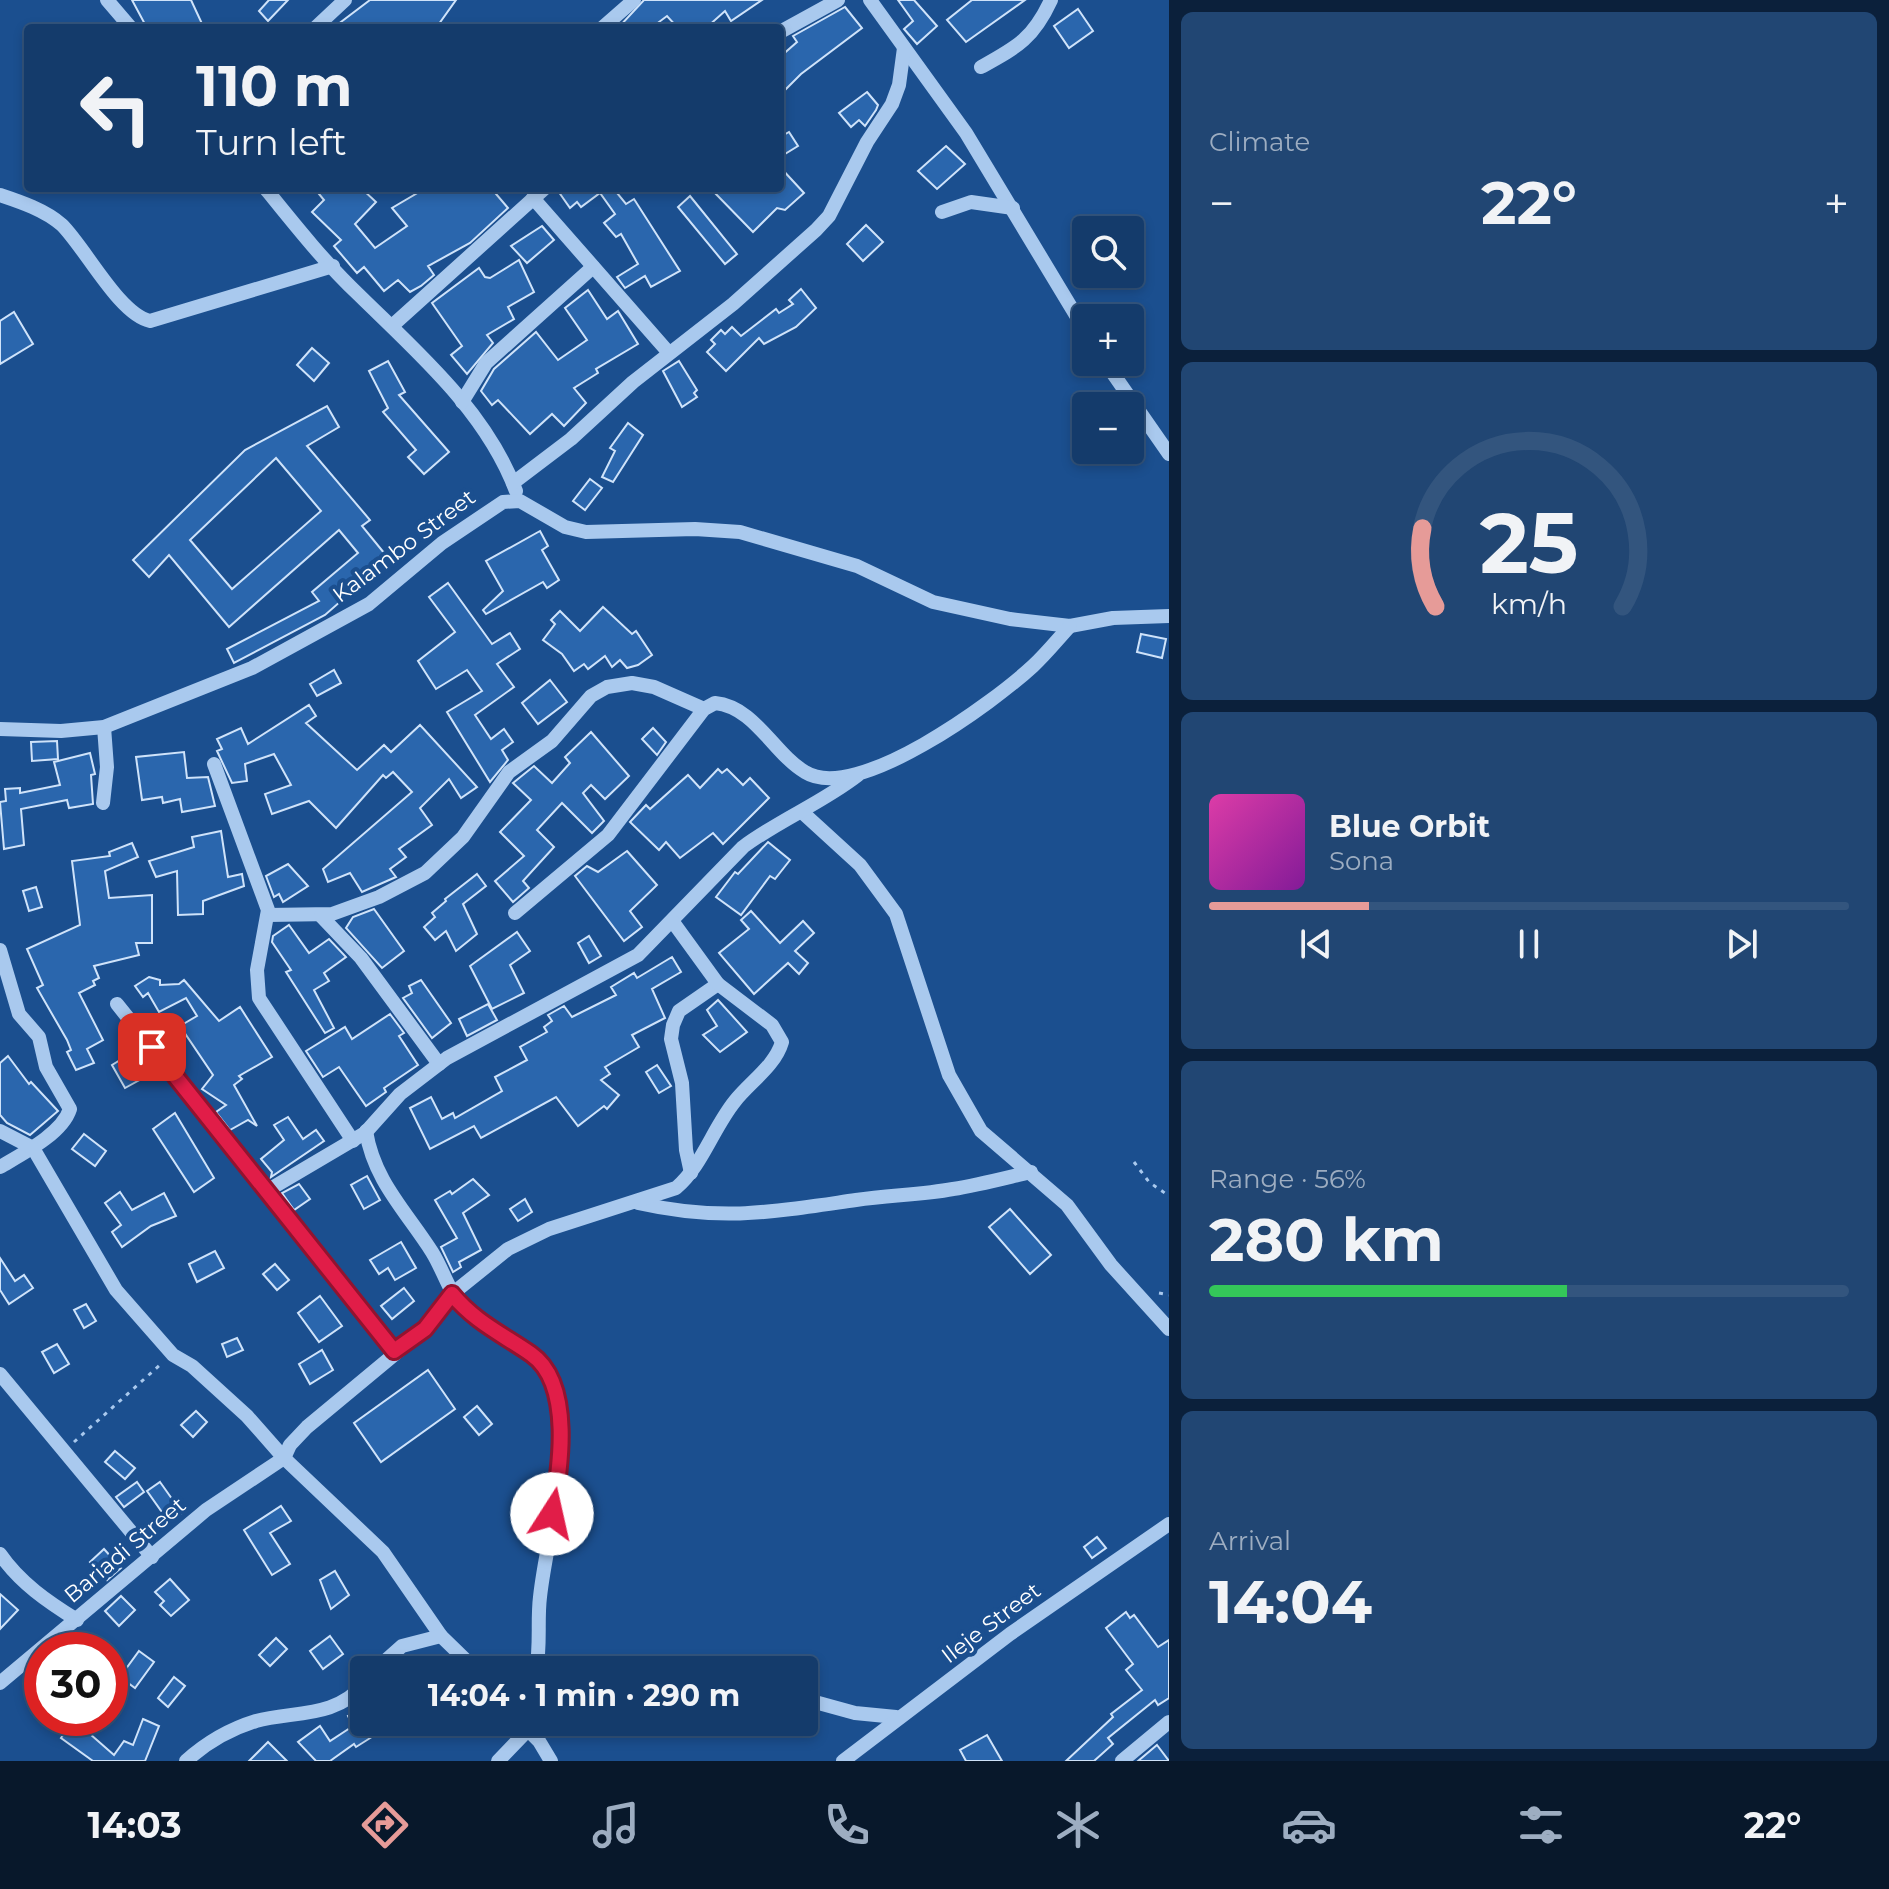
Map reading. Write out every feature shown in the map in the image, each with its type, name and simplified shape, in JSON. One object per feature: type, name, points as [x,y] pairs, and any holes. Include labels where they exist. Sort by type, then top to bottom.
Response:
[{"type":"street","points":[[107,0],[128,24]]},
{"type":"street","points":[[319,24],[345,0]]},
{"type":"street","points":[[607,24],[634,0]]},
{"type":"street","points":[[784,30],[838,0]]},
{"type":"street","points":[[870,0],[966,133],[1072,308]]},
{"type":"street","points":[[981,67],[1029,37],[1051,0]]},
{"type":"street","points":[[513,483],[571,439],[669,353],[733,304],[829,216],[867,142],[892,104],[899,85],[904,48]]},
{"type":"street","points":[[268,192],[358,295],[393,325],[462,402],[486,434],[520,501],[565,527],[586,532],[695,529],[740,532],[857,566],[933,602],[1010,619],[1070,626],[1113,618],[1169,616]]},
{"type":"street","points":[[393,325],[540,192]]},
{"type":"street","points":[[0,195],[43,212],[60,223],[120,299],[140,319],[150,321],[333,266]]},
{"type":"street","points":[[533,198],[669,353]]},
{"type":"street","points":[[942,212],[971,202],[1013,208]]},
{"type":"street","points":[[462,402],[486,363],[593,267]]},
{"type":"street","points":[[1115,376],[1169,454]]},
{"type":"street","name":"Kalambo Street","points":[[0,729],[61,731],[104,727],[252,668],[381,596],[486,510],[503,502],[520,501]]},
{"type":"street","points":[[265,1192],[353,1141],[400,1094],[439,1064],[581,984],[626,963],[673,922],[743,847],[858,775],[931,738],[994,697],[1035,664],[1070,626]]},
{"type":"street","points":[[268,915],[321,916],[379,897],[425,873],[463,837],[509,772],[552,741],[591,696],[618,684],[632,683],[681,697],[704,709]]},
{"type":"street","points":[[515,913],[608,835],[704,709],[715,703],[739,710],[804,772],[823,780],[858,775]]},
{"type":"street","points":[[103,803],[107,767],[104,727]]},
{"type":"street","points":[[214,764],[268,915],[257,970],[259,998],[353,1141]]},
{"type":"street","points":[[802,812],[860,865],[896,914],[949,1075],[962,1101],[994,1145],[1031,1172],[1067,1205],[1111,1265],[1169,1329]]},
{"type":"street","points":[[321,916],[361,958],[439,1064]]},
{"type":"street","points":[[284,1458],[290,1445],[307,1427],[394,1351],[425,1329],[452,1294],[524,1240],[676,1188],[691,1173],[713,1131],[774,1058],[782,1042],[772,1025],[718,984],[673,922]]},
{"type":"street","points":[[0,950],[19,1014],[39,1037],[46,1067],[70,1109],[59,1127],[33,1148],[0,1167]]},
{"type":"street","points":[[691,1173],[686,1150],[682,1083],[671,1039],[673,1025],[679,1011],[718,984]]},
{"type":"street","points":[[117,1004],[394,1351]]},
{"type":"street","points":[[0,1131],[33,1148],[116,1290],[173,1355],[192,1366],[247,1416],[284,1458],[383,1552],[441,1636],[462,1656]]},
{"type":"street","points":[[366,1131],[374,1163],[385,1186],[431,1250],[452,1294],[483,1326],[535,1358],[549,1381],[560,1420],[562,1461],[539,1599],[537,1656]]},
{"type":"street","points":[[638,1203],[686,1213],[728,1216],[787,1212],[953,1189],[1031,1172]]},
{"type":"street","points":[[0,1374],[152,1557]]},
{"type":"street","name":"Bariadi Street","points":[[0,1683],[218,1501],[284,1458]]},
{"type":"street","name":"Ileje Street","points":[[843,1761],[896,1717],[1169,1524]]},
{"type":"street","points":[[0,1554],[44,1600],[77,1620]]},
{"type":"street","points":[[391,1656],[402,1646],[441,1636]]},
{"type":"street","points":[[186,1761],[224,1733],[257,1721],[321,1711],[350,1695]]},
{"type":"street","points":[[818,1703],[855,1713],[896,1717]]},
{"type":"street","points":[[1122,1761],[1169,1722]]},
{"type":"street","points":[[498,1761],[520,1736]]},
{"type":"street","points":[[536,1736],[551,1761]]},
{"type":"path","points":[[1134,1162],[1149,1182],[1169,1196]]},
{"type":"path","points":[[65,1451],[150,1371],[173,1355]]},
{"type":"building","points":[[132,0],[191,0],[202,24],[145,24]]},
{"type":"building","points":[[269,0],[288,0],[268,21],[259,11]]},
{"type":"building","points":[[370,0],[456,0],[439,24],[338,24]]},
{"type":"building","points":[[644,0],[762,0],[731,21],[725,11],[710,24],[674,24],[667,16],[656,24],[622,24]]},
{"type":"building","points":[[898,0],[914,0],[937,26],[917,44],[904,29],[913,21]]},
{"type":"building","points":[[972,0],[1025,0],[966,42],[947,20]]},
{"type":"building","points":[[845,7],[862,28],[801,74],[784,91],[784,53],[797,42],[793,36]]},
{"type":"building","points":[[1078,9],[1093,31],[1069,48],[1054,26]]},
{"type":"building","points":[[867,92],[878,105],[876,110],[865,126],[859,120],[851,127],[839,113]]},
{"type":"building","points":[[789,132],[798,146],[784,155],[784,135]]},
{"type":"building","points":[[946,146],[965,164],[937,189],[918,171]]},
{"type":"building","points":[[784,171],[804,193],[785,210],[777,208],[753,232],[714,192],[784,192]]},
{"type":"building","points":[[317,192],[365,192],[376,202],[355,224],[375,248],[407,226],[392,208],[419,192],[494,192],[508,208],[470,243],[428,266],[434,275],[421,286],[410,292],[398,280],[384,291],[364,267],[357,273],[334,246],[341,240],[312,212],[324,200]]},
{"type":"building","points":[[559,192],[616,192],[626,204],[634,199],[680,271],[651,287],[645,276],[625,288],[617,277],[638,264],[621,234],[616,237],[604,223],[615,214],[600,193],[581,207],[577,202],[570,208]]},
{"type":"building","points":[[690,196],[737,254],[725,264],[678,207]]},
{"type":"building","points":[[866,225],[883,242],[863,261],[847,244]]},
{"type":"building","points":[[542,226],[554,240],[527,263],[511,246]]},
{"type":"building","points":[[519,260],[534,292],[508,307],[514,319],[487,335],[493,343],[467,374],[451,355],[462,346],[432,303],[479,268],[485,277],[490,278]]},
{"type":"building","points":[[801,289],[816,308],[796,327],[764,344],[759,338],[726,371],[707,352],[715,344],[711,340],[721,330],[725,334],[732,327],[741,336],[776,309],[779,313],[793,304],[789,300]]},
{"type":"building","points":[[588,290],[607,319],[618,311],[638,344],[596,369],[598,373],[574,388],[586,403],[564,426],[552,414],[530,434],[498,400],[492,405],[481,391],[494,369],[536,332],[558,360],[587,340],[565,308]]},
{"type":"building","points":[[14,312],[33,344],[0,364],[0,321]]},
{"type":"building","points":[[312,348],[329,363],[314,381],[297,365]]},
{"type":"building","points":[[388,361],[405,392],[399,395],[449,452],[424,474],[408,457],[416,450],[383,412],[388,408],[369,371]]},
{"type":"building","points":[[679,361],[697,390],[694,393],[697,397],[682,407],[663,371]]},
{"type":"building","points":[[327,406],[339,427],[307,446],[370,520],[362,526],[389,559],[325,615],[234,663],[227,649],[319,601],[312,592],[358,553],[339,530],[229,627],[169,555],[149,577],[133,560],[245,450]],"holes":[[[276,458],[321,511],[232,589],[190,540]]]},
{"type":"building","points":[[628,423],[643,435],[613,482],[602,477],[615,451],[610,448]]},
{"type":"building","points":[[590,479],[602,488],[585,510],[573,501]]},
{"type":"building","points":[[540,531],[548,546],[542,550],[559,580],[547,588],[543,582],[486,614],[483,610],[503,591],[486,561]]},
{"type":"building","points":[[448,583],[492,644],[510,633],[520,649],[497,664],[514,687],[475,715],[491,739],[504,729],[513,742],[502,750],[508,760],[490,782],[447,712],[482,691],[467,670],[436,689],[418,661],[455,632],[429,597]]},
{"type":"building","points":[[603,607],[632,634],[636,631],[652,655],[638,665],[627,668],[620,660],[612,667],[605,656],[588,669],[584,664],[574,671],[562,654],[543,640],[555,624],[551,620],[560,611],[580,631]]},
{"type":"building","points":[[1141,634],[1166,639],[1162,658],[1137,652]]},
{"type":"building","points":[[334,670],[341,683],[317,696],[310,684]]},
{"type":"building","points":[[550,680],[567,702],[538,724],[522,703]]},
{"type":"building","points":[[309,705],[316,716],[306,723],[357,770],[384,745],[391,752],[420,725],[477,787],[461,798],[449,779],[420,808],[432,825],[399,849],[406,857],[390,869],[396,877],[362,892],[350,873],[328,882],[323,869],[412,792],[393,772],[386,778],[383,775],[336,828],[309,801],[272,814],[265,794],[291,785],[274,754],[245,764],[247,781],[232,783],[217,751],[222,749],[217,739],[241,728],[248,744]]},
{"type":"building","points":[[653,728],[666,742],[657,755],[642,739]]},
{"type":"building","points":[[591,732],[629,776],[605,799],[591,785],[583,793],[604,821],[592,833],[562,803],[537,830],[554,847],[523,881],[529,888],[513,902],[495,881],[524,856],[500,832],[531,800],[513,783],[534,766],[552,783],[570,763],[565,757]]},
{"type":"building","points":[[57,741],[58,759],[32,761],[31,742]]},
{"type":"building","points":[[184,752],[187,778],[208,777],[215,806],[182,812],[180,799],[163,803],[162,797],[142,800],[136,757]]},
{"type":"building","points":[[90,753],[95,774],[91,775],[93,804],[69,808],[67,800],[21,809],[24,845],[4,849],[0,802],[6,801],[5,789],[20,788],[20,793],[60,785],[54,762]]},
{"type":"building","points":[[718,769],[722,773],[727,769],[743,785],[750,778],[769,798],[723,844],[713,833],[680,858],[666,842],[659,850],[630,822],[646,805],[650,809],[688,775],[700,788]]},
{"type":"building","points":[[221,831],[228,877],[242,874],[244,886],[203,901],[203,914],[178,915],[177,871],[156,877],[149,861],[194,847],[192,837]]},
{"type":"building","points":[[768,842],[790,860],[775,879],[770,876],[741,915],[716,897],[735,872],[738,874]]},
{"type":"building","points":[[132,843],[138,857],[105,871],[109,898],[152,895],[152,943],[136,943],[139,955],[94,966],[99,978],[93,981],[95,985],[79,993],[103,1040],[87,1049],[94,1063],[76,1070],[67,1052],[71,1050],[67,1040],[37,988],[43,985],[27,949],[80,925],[72,861],[110,856],[109,852]]},
{"type":"building","points":[[627,851],[657,885],[630,911],[642,927],[624,941],[575,876],[587,866],[598,872]]},
{"type":"building","points":[[288,864],[308,886],[283,902],[279,894],[274,897],[266,876]]},
{"type":"building","points":[[477,874],[486,886],[463,904],[477,934],[456,951],[446,931],[435,940],[424,927],[435,917],[432,913],[445,899]]},
{"type":"building","points":[[36,887],[42,907],[29,911],[23,891]]},
{"type":"building","points":[[374,909],[404,951],[382,968],[346,928],[353,917]]},
{"type":"building","points":[[751,911],[780,943],[803,921],[814,933],[795,951],[808,963],[799,974],[788,963],[754,994],[719,953],[749,929],[741,920]]},
{"type":"building","points":[[289,925],[309,953],[329,939],[346,957],[324,973],[329,981],[314,990],[334,1028],[325,1033],[286,972],[291,970],[272,942],[273,936]]},
{"type":"building","points":[[517,932],[530,951],[510,965],[524,993],[492,1009],[470,966]]},
{"type":"building","points":[[589,936],[601,956],[589,963],[578,943]]},
{"type":"building","points":[[672,957],[681,972],[652,989],[665,1018],[632,1035],[639,1047],[605,1067],[610,1074],[601,1080],[619,1095],[607,1109],[604,1106],[578,1126],[556,1097],[481,1138],[474,1126],[430,1149],[410,1108],[431,1097],[442,1119],[453,1113],[455,1118],[502,1091],[495,1077],[527,1060],[520,1047],[547,1032],[544,1027],[552,1021],[548,1015],[564,1006],[572,1017],[616,995],[611,987],[634,973],[637,978]]},
{"type":"building","points":[[149,977],[160,980],[160,985],[179,984],[184,980],[219,1021],[240,1007],[272,1057],[239,1076],[242,1079],[234,1085],[257,1126],[248,1120],[230,1130],[216,1112],[226,1105],[202,1089],[213,1075],[180,1026],[197,1016],[186,998],[159,1012],[148,993],[143,997],[135,986]]},
{"type":"building","points":[[421,980],[451,1023],[432,1038],[403,998],[412,993],[409,986]]},
{"type":"building","points":[[718,1000],[747,1032],[720,1052],[703,1035],[717,1026],[707,1010]]},
{"type":"building","points":[[488,1004],[497,1020],[467,1036],[459,1019]]},
{"type":"building","points":[[390,1014],[404,1033],[399,1036],[418,1065],[384,1088],[386,1092],[366,1106],[339,1067],[323,1077],[306,1051],[345,1027],[352,1039]]},
{"type":"building","points":[[130,1054],[143,1078],[125,1088],[112,1065]]},
{"type":"building","points":[[8,1056],[29,1084],[31,1082],[58,1111],[30,1135],[7,1123],[0,1115],[0,1063]]},
{"type":"building","points":[[657,1065],[671,1086],[659,1093],[646,1072]]},
{"type":"building","points":[[175,1113],[214,1178],[194,1192],[153,1129]]},
{"type":"building","points":[[288,1117],[303,1139],[316,1130],[324,1141],[271,1177],[272,1172],[261,1159],[284,1140],[274,1125]]},
{"type":"building","points":[[84,1134],[106,1151],[95,1166],[72,1149]]},
{"type":"building","points":[[367,1176],[380,1200],[364,1209],[351,1185]]},
{"type":"building","points":[[473,1179],[489,1195],[463,1213],[481,1250],[459,1262],[461,1267],[453,1272],[441,1247],[457,1238],[435,1200],[450,1191],[452,1194]]},
{"type":"building","points":[[299,1184],[310,1199],[294,1210],[282,1193]]},
{"type":"building","points":[[120,1192],[132,1210],[164,1193],[176,1216],[151,1226],[122,1247],[112,1232],[121,1225],[105,1203]]},
{"type":"building","points":[[525,1199],[532,1212],[518,1221],[510,1209]]},
{"type":"building","points":[[1010,1209],[1051,1255],[1030,1274],[989,1227]]},
{"type":"building","points":[[401,1242],[416,1268],[395,1280],[388,1268],[379,1274],[370,1260]]},
{"type":"building","points":[[215,1251],[224,1268],[197,1282],[189,1264]]},
{"type":"building","points":[[0,1258],[15,1281],[24,1275],[33,1288],[9,1304],[0,1290]]},
{"type":"building","points":[[275,1264],[289,1280],[277,1290],[263,1274]]},
{"type":"building","points":[[404,1288],[414,1301],[392,1319],[381,1306]]},
{"type":"building","points":[[320,1296],[342,1326],[319,1342],[298,1313]]},
{"type":"building","points":[[86,1304],[96,1321],[84,1328],[74,1310]]},
{"type":"building","points":[[237,1338],[243,1350],[227,1357],[222,1344]]},
{"type":"building","points":[[57,1344],[69,1364],[54,1373],[42,1352]]},
{"type":"building","points":[[322,1350],[333,1370],[310,1384],[299,1364]]},
{"type":"building","points":[[428,1370],[455,1409],[381,1462],[354,1423]]},
{"type":"building","points":[[477,1406],[492,1424],[479,1435],[464,1417]]},
{"type":"building","points":[[196,1411],[207,1422],[193,1437],[181,1425]]},
{"type":"building","points":[[115,1451],[135,1468],[125,1479],[105,1462]]},
{"type":"building","points":[[137,1482],[144,1492],[124,1507],[116,1497]]},
{"type":"building","points":[[160,1482],[182,1513],[169,1522],[147,1491]]},
{"type":"building","points":[[281,1506],[291,1521],[270,1533],[290,1564],[272,1575],[244,1530]]},
{"type":"building","points":[[1097,1537],[1106,1548],[1092,1558],[1084,1547]]},
{"type":"building","points":[[104,1549],[121,1568],[107,1580],[90,1562]]},
{"type":"building","points":[[335,1571],[349,1595],[331,1609],[320,1580]]},
{"type":"building","points":[[170,1579],[189,1600],[171,1616],[160,1605],[164,1601],[155,1592]]},
{"type":"building","points":[[0,1594],[18,1610],[0,1629]]},
{"type":"building","points":[[121,1596],[135,1610],[119,1626],[105,1611]]},
{"type":"building","points":[[1126,1612],[1130,1618],[1134,1615],[1158,1647],[1169,1640],[1169,1698],[1158,1705],[1155,1700],[1108,1738],[1113,1744],[1094,1761],[1066,1761],[1113,1717],[1111,1714],[1142,1690],[1126,1670],[1133,1664],[1106,1628]]},
{"type":"building","points":[[330,1636],[343,1654],[323,1669],[310,1651]]},
{"type":"building","points":[[276,1638],[287,1649],[270,1666],[259,1655]]},
{"type":"building","points":[[139,1651],[154,1662],[135,1688],[128,1683],[128,1666]]},
{"type":"building","points":[[174,1677],[185,1686],[168,1707],[158,1698]]},
{"type":"building","points":[[143,1719],[159,1726],[145,1761],[93,1761],[61,1738],[92,1736],[114,1755],[124,1741],[133,1745]]},
{"type":"building","points":[[320,1726],[330,1741],[350,1728],[350,1736],[373,1736],[356,1747],[354,1744],[330,1761],[316,1761],[298,1742]]},
{"type":"building","points":[[987,1735],[1002,1761],[966,1761],[960,1750]]},
{"type":"building","points":[[268,1742],[287,1761],[249,1761]]},
{"type":"building","points":[[1157,1745],[1169,1761],[1138,1761]]},
{"type":"route","points":[[152,1047],[394,1351],[425,1329],[452,1294],[467,1313],[483,1326],[533,1355],[549,1381],[560,1420],[562,1461],[552,1514]]}]
